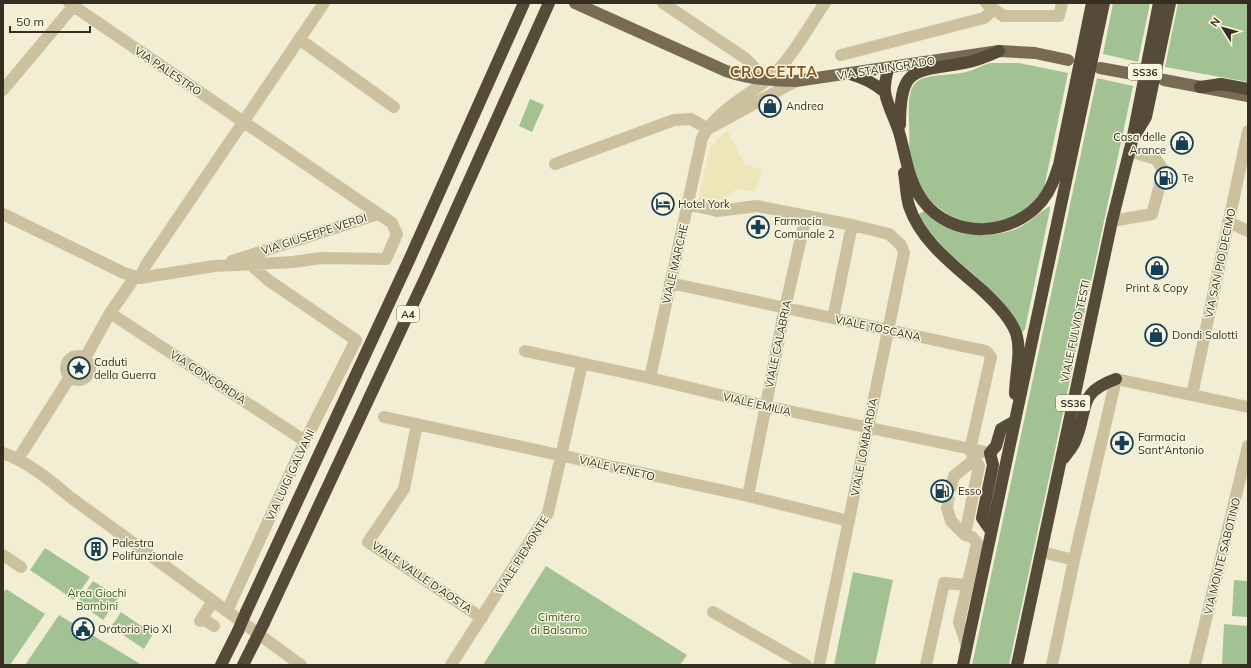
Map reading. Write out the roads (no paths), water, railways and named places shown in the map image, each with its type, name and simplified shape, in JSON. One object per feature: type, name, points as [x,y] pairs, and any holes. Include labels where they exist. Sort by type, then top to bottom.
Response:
[{"type":"highway","name":"A4","points":[[221,665],[410,258],[524,3]]},
{"type":"highway","name":"A4","points":[[243,665],[428,272],[549,3]]},
{"type":"highway","points":[[888,68],[885,92],[913,185],[923,201],[935,214],[951,223],[974,229],[996,229],[1015,223],[1030,213],[1043,200],[1052,184],[1059,165],[1092,3]]},
{"type":"highway","points":[[963,665],[1104,3]]},
{"type":"highway","name":"VIALE FULVIO TESTI","points":[[1017,665],[1112,221],[1130,146],[1159,3]]},
{"type":"highway","points":[[1130,146],[1146,118],[1170,3]]},
{"type":"highway","points":[[902,95],[910,78],[920,70],[969,62],[999,51]]},
{"type":"highway","points":[[888,68],[899,83],[902,95],[900,138],[909,206],[916,222],[941,254],[994,301],[1016,333],[1018,345],[1015,421]]},
{"type":"highway","points":[[850,74],[871,82],[885,92]]},
{"type":"highway","points":[[1200,87],[1221,84],[1248,89]]},
{"type":"highway","points":[[1060,464],[1076,440],[1090,393],[1101,384],[1116,379]]},
{"type":"highway","points":[[991,531],[982,518],[994,465],[990,453],[996,446],[1001,429],[1015,421]]},
{"type":"main road","name":"VIA STALINGRADO","points":[[574,3],[726,71],[766,80],[796,81],[999,51],[1035,53],[1068,60]]},
{"type":"main road","points":[[1100,68],[1133,74]]},
{"type":"main road","points":[[1164,80],[1248,96]]},
{"type":"street","points":[[85,358],[110,313],[137,278],[324,3]]},
{"type":"street","points":[[663,3],[678,7],[745,58],[766,80]]},
{"type":"street","name":"VIALE MARCHE","points":[[650,378],[688,204],[699,146],[708,128],[733,104],[766,80],[783,64],[825,3]]},
{"type":"street","points":[[990,6],[1003,16],[1059,16],[1062,3]]},
{"type":"street","points":[[3,90],[72,4]]},
{"type":"street","name":"VIA PALESTRO","points":[[72,4],[378,214]]},
{"type":"street","name":"VIA STALINGRADO","points":[[841,55],[984,18],[990,6]]},
{"type":"street","points":[[299,39],[394,107]]},
{"type":"street","points":[[555,164],[674,120],[691,120],[708,128],[796,81]]},
{"type":"street","name":"VIA SAN PIO DECIMO","points":[[1192,395],[1228,222],[1244,178],[1248,131]]},
{"type":"street","points":[[1130,146],[1156,159],[1163,170]]},
{"type":"street","points":[[1112,221],[1152,214],[1158,192]]},
{"type":"street","points":[[688,204],[717,211],[757,206],[852,225],[833,318]]},
{"type":"street","points":[[3,214],[137,278]]},
{"type":"street","name":"VIA GIUSEPPE VERDI","points":[[137,278],[214,266],[278,263],[321,258],[386,259],[397,234],[392,223],[378,214],[214,266]]},
{"type":"street","name":"VIALE CALABRIA","points":[[748,496],[785,308],[806,216]]},
{"type":"street","points":[[1228,222],[1248,231]]},
{"type":"street","name":"VIALE LOMBARDIA","points":[[819,665],[904,253],[901,245],[888,234],[852,225]]},
{"type":"street","points":[[276,285],[271,276],[271,270],[278,263]]},
{"type":"street","points":[[250,264],[276,285]]},
{"type":"street","name":"VIALE TOSCANA","points":[[670,283],[986,351],[991,357],[972,454]]},
{"type":"street","name":"VIA LUIGI GALVANI","points":[[228,611],[306,441],[356,340],[276,285]]},
{"type":"street","name":"VIA CONCORDIA","points":[[110,313],[306,441]]},
{"type":"street","name":"VIALE EMILIA","points":[[525,351],[868,428],[972,454],[990,453]]},
{"type":"street","points":[[77,356],[85,358],[90,368],[88,375],[81,380],[70,377],[66,370],[70,359],[77,356]]},
{"type":"street","name":"VIALE PIEMONTE","points":[[451,665],[548,513],[582,364]]},
{"type":"street","points":[[18,459],[70,377]]},
{"type":"street","points":[[1052,665],[1074,560],[1116,379],[1248,408]]},
{"type":"street","name":"VIALE VENETO","points":[[384,417],[748,496],[849,521]]},
{"type":"street","name":"VIALE VALLE D'AOSTA","points":[[417,424],[404,489],[368,542],[482,618]]},
{"type":"street","name":"VIA MONTE SABOTINO","points":[[1195,665],[1248,446]]},
{"type":"street","points":[[3,453],[18,459],[52,482],[70,497],[301,665]]},
{"type":"street","points":[[951,487],[954,476],[972,454],[979,466],[965,535]]},
{"type":"street","points":[[947,508],[951,521],[965,535],[972,537],[977,543],[959,622],[967,646]]},
{"type":"street","points":[[1042,552],[1074,560]]},
{"type":"street","points":[[3,555],[21,567]]},
{"type":"street","points":[[926,665],[944,583],[967,585]]},
{"type":"street","points":[[213,601],[201,620],[214,626]]},
{"type":"street","points":[[713,612],[806,665]]},
{"type":"tunnel","points":[[1158,192],[1163,170]]},
{"type":"tunnel","points":[[947,508],[951,487]]},
{"type":"place","name":"Andrea","points":[[770,106]]},
{"type":"place","name":"Casa delle Arance","points":[[1182,143]]},
{"type":"place","name":"Te","points":[[1166,178]]},
{"type":"place","name":"Hotel York","points":[[663,204]]},
{"type":"place","name":"Farmacia Comunale 2","points":[[758,227]]},
{"type":"place","name":"Print & Copy","points":[[1157,268]]},
{"type":"place","name":"Dondi Salotti","points":[[1156,335]]},
{"type":"place","name":"Caduti della Guerra","points":[[79,368]]},
{"type":"place","name":"Farmacia Sant'Antonio","points":[[1122,443]]},
{"type":"place","name":"Esso","points":[[942,491]]},
{"type":"place","name":"Palestra Polifunzionale","points":[[96,549]]},
{"type":"place","name":"Oratorio Pio XI","points":[[83,629]]},
{"type":"district","name":"CROCETTA","points":[[774,72]]},
{"type":"park label","name":"Area Giochi Bambini","points":[[97,599]]},
{"type":"park label","name":"Cimitero di Balsamo","points":[[559,623]]}]
